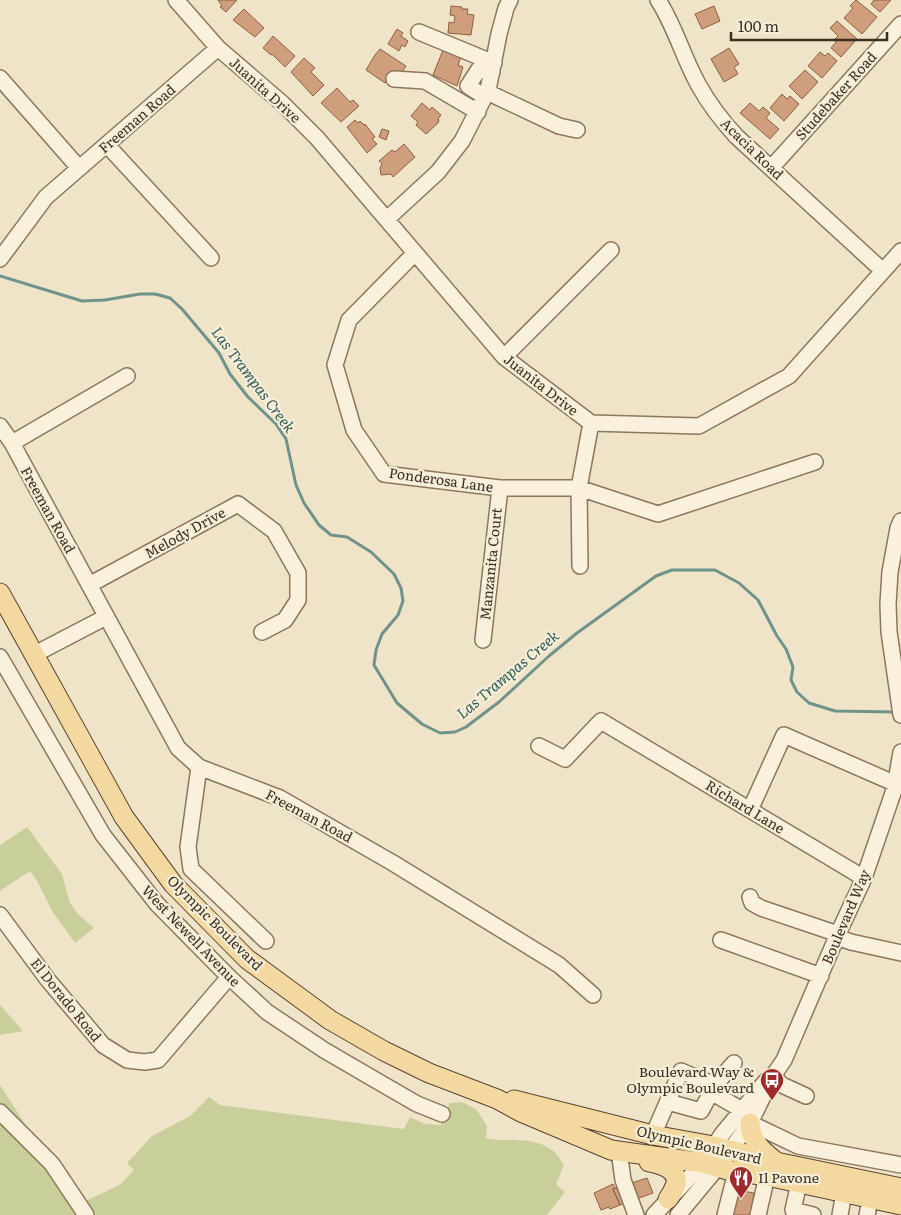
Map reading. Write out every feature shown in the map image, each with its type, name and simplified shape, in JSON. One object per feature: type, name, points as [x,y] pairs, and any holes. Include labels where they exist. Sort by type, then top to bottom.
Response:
[{"type":"main road","name":"Olympic Boulevard","points":[[0,593],[124,817],[173,884],[247,959],[330,1020],[429,1074],[497,1098],[521,1112],[611,1150],[710,1165],[736,1172],[772,1169],[901,1188]]},
{"type":"main road","name":"Olympic Boulevard","points":[[497,1098],[520,1100],[653,1135],[721,1149],[772,1169],[800,1183],[901,1205]]},
{"type":"main road","points":[[746,1116],[752,1136],[772,1169]]},
{"type":"main road","points":[[624,1152],[635,1158],[666,1166],[673,1173],[676,1182],[673,1207]]},
{"type":"street","name":"Juanita Drive","points":[[176,0],[218,48],[283,104],[317,138],[504,357],[591,423],[699,426],[789,376],[901,251]]},
{"type":"street","points":[[386,219],[438,172],[462,141],[486,95],[504,16],[510,0]]},
{"type":"street","name":"Acacia Road","points":[[658,0],[698,84],[713,109],[737,138],[883,271]]},
{"type":"street","name":"Studebaker Road","points":[[771,168],[901,24]]},
{"type":"street","points":[[419,32],[493,67]]},
{"type":"street","name":"Freeman Road","points":[[3,255],[46,197],[218,48]]},
{"type":"street","points":[[493,67],[480,70],[468,86],[558,126],[578,130]]},
{"type":"street","points":[[0,78],[79,168]]},
{"type":"street","points":[[394,79],[425,80],[478,112]]},
{"type":"street","points":[[107,145],[211,258]]},
{"type":"street","points":[[504,357],[612,250]]},
{"type":"street","name":"Ponderosa Lane","points":[[415,253],[349,320],[335,365],[354,430],[384,474],[500,488],[579,488],[658,514],[815,462]]},
{"type":"street","points":[[12,443],[128,376]]},
{"type":"street","points":[[580,566],[579,488],[591,423]]},
{"type":"street","name":"Freeman Road","points":[[0,426],[12,443],[178,748],[199,767],[280,798],[384,858],[559,965],[593,995]]},
{"type":"street","name":"Manzanita Court","points":[[483,640],[500,488]]},
{"type":"street","name":"Melody Drive","points":[[89,585],[238,504],[274,531],[298,573],[298,600],[285,620],[262,632]]},
{"type":"street","points":[[901,521],[890,572],[888,604],[889,632],[898,671],[901,715]]},
{"type":"street","points":[[35,654],[106,617]]},
{"type":"street","name":"West Newell Avenue","points":[[0,657],[4,675],[103,835],[157,904],[229,977],[267,1012],[324,1050],[417,1104],[442,1114]]},
{"type":"street","name":"Richard Lane","points":[[539,746],[565,759],[602,721],[864,878]]},
{"type":"street","points":[[750,810],[784,735],[896,784]]},
{"type":"street","name":"Boulevard Way","points":[[654,1215],[673,1207],[710,1165],[784,1060],[895,806],[901,752]]},
{"type":"street","points":[[199,767],[188,847],[192,869],[266,941]]},
{"type":"street","points":[[750,897],[752,903],[761,908],[838,935],[851,942],[901,953]]},
{"type":"street","name":"El Dorado Road","points":[[0,915],[48,980],[103,1045],[126,1060],[145,1062],[158,1060],[229,977]]},
{"type":"street","points":[[721,940],[821,976]]},
{"type":"street","points":[[668,1102],[701,1111],[713,1088],[734,1063]]},
{"type":"street","points":[[653,1135],[681,1071],[713,1088],[746,1116],[798,1146],[865,1160],[901,1165]]},
{"type":"street","points":[[773,1076],[782,1085],[806,1096]]},
{"type":"street","points":[[2,1117],[52,1164],[86,1215]]},
{"type":"street","points":[[624,1152],[623,1180],[636,1215]]},
{"type":"street","points":[[758,1215],[772,1169]]},
{"type":"street","points":[[725,1215],[736,1172]]},
{"type":"street","points":[[800,1183],[794,1210],[813,1215]]},
{"type":"street","points":[[840,1215],[844,1193]]},
{"type":"green space","points":[[27,827],[62,874],[70,903],[77,913],[94,928],[75,943],[52,911],[30,871],[0,891],[0,845]]},
{"type":"green space","points":[[0,1005],[23,1031],[0,1035]]},
{"type":"green space","points":[[0,1085],[29,1130],[55,1161],[84,1202],[121,1184],[134,1170],[127,1163],[152,1136],[190,1116],[209,1097],[220,1105],[404,1129],[410,1117],[425,1124],[441,1125],[443,1116],[450,1103],[462,1102],[476,1109],[487,1126],[486,1138],[536,1142],[554,1151],[564,1165],[556,1184],[565,1192],[547,1215],[0,1215]]},
{"type":"building","points":[[218,0],[237,0],[226,12],[220,7],[222,6]]},
{"type":"building","points":[[856,0],[877,17],[862,34],[844,18],[853,8],[850,6]]},
{"type":"building","points":[[874,0],[891,0],[880,12],[871,4]]},
{"type":"building","points":[[451,6],[468,9],[467,14],[474,15],[471,35],[448,33],[449,22],[454,23],[455,16],[450,15]]},
{"type":"building","points":[[714,6],[720,21],[702,29],[695,14]]},
{"type":"building","points":[[244,9],[264,28],[255,37],[233,20]]},
{"type":"building","points":[[837,21],[857,39],[841,57],[831,48],[838,36],[830,28]]},
{"type":"building","points":[[397,29],[403,33],[401,36],[408,41],[405,47],[402,45],[399,51],[388,44]]},
{"type":"building","points":[[273,36],[295,56],[285,67],[263,48]]},
{"type":"building","points":[[448,48],[462,54],[458,65],[463,67],[457,86],[433,75],[443,50],[446,52]]},
{"type":"building","points":[[729,48],[739,64],[734,67],[738,74],[724,82],[711,59]]},
{"type":"building","points":[[380,49],[406,66],[399,77],[391,72],[385,83],[366,70]]},
{"type":"building","points":[[820,52],[825,56],[828,53],[837,61],[822,78],[808,66]]},
{"type":"building","points":[[304,58],[315,68],[311,72],[324,85],[313,96],[291,72]]},
{"type":"building","points":[[805,70],[818,82],[802,99],[789,86]]},
{"type":"building","points":[[337,88],[350,102],[353,100],[359,106],[341,122],[321,103]]},
{"type":"building","points":[[782,94],[787,99],[790,96],[799,104],[784,121],[770,108]]},
{"type":"building","points":[[422,103],[430,110],[432,107],[441,115],[438,123],[426,134],[416,125],[418,122],[411,116]]},
{"type":"building","points":[[750,103],[759,111],[763,107],[770,113],[766,118],[779,129],[770,139],[740,113]]},
{"type":"building","points":[[355,120],[358,123],[360,121],[365,124],[375,137],[372,139],[377,144],[367,153],[347,127]]},
{"type":"building","points":[[382,129],[389,131],[386,140],[379,137]]},
{"type":"building","points":[[404,144],[415,157],[393,177],[391,174],[381,175],[380,168],[382,164],[379,161],[392,150],[395,152]]},
{"type":"building","points":[[647,1178],[653,1193],[620,1205],[613,1189]]},
{"type":"building","points":[[613,1184],[615,1188],[613,1189],[620,1205],[601,1210],[594,1193]]},
{"type":"building","name":"Il Pavone","points":[[731,1189],[754,1193],[751,1215],[732,1215]]},
{"type":"waterway","name":"Las Trampas Creek","points":[[0,276],[82,301],[155,294],[170,298],[182,309],[219,353],[230,374],[248,397],[276,424],[286,439],[296,485],[304,503],[319,525],[331,535],[347,537],[371,552],[394,574],[401,588],[403,601],[398,615],[382,634],[376,650],[374,665],[397,703],[422,724],[440,733],[455,732],[466,727],[499,702],[577,633],[656,576],[672,570],[715,570],[739,583],[758,600],[786,649],[793,667],[791,680],[797,692],[809,703],[835,711],[895,712]]},
{"type":"place","name":"Boulevard Way & Olympic Boulevard","points":[[772,1101]]},
{"type":"place","name":"Il Pavone","points":[[741,1199]]}]
